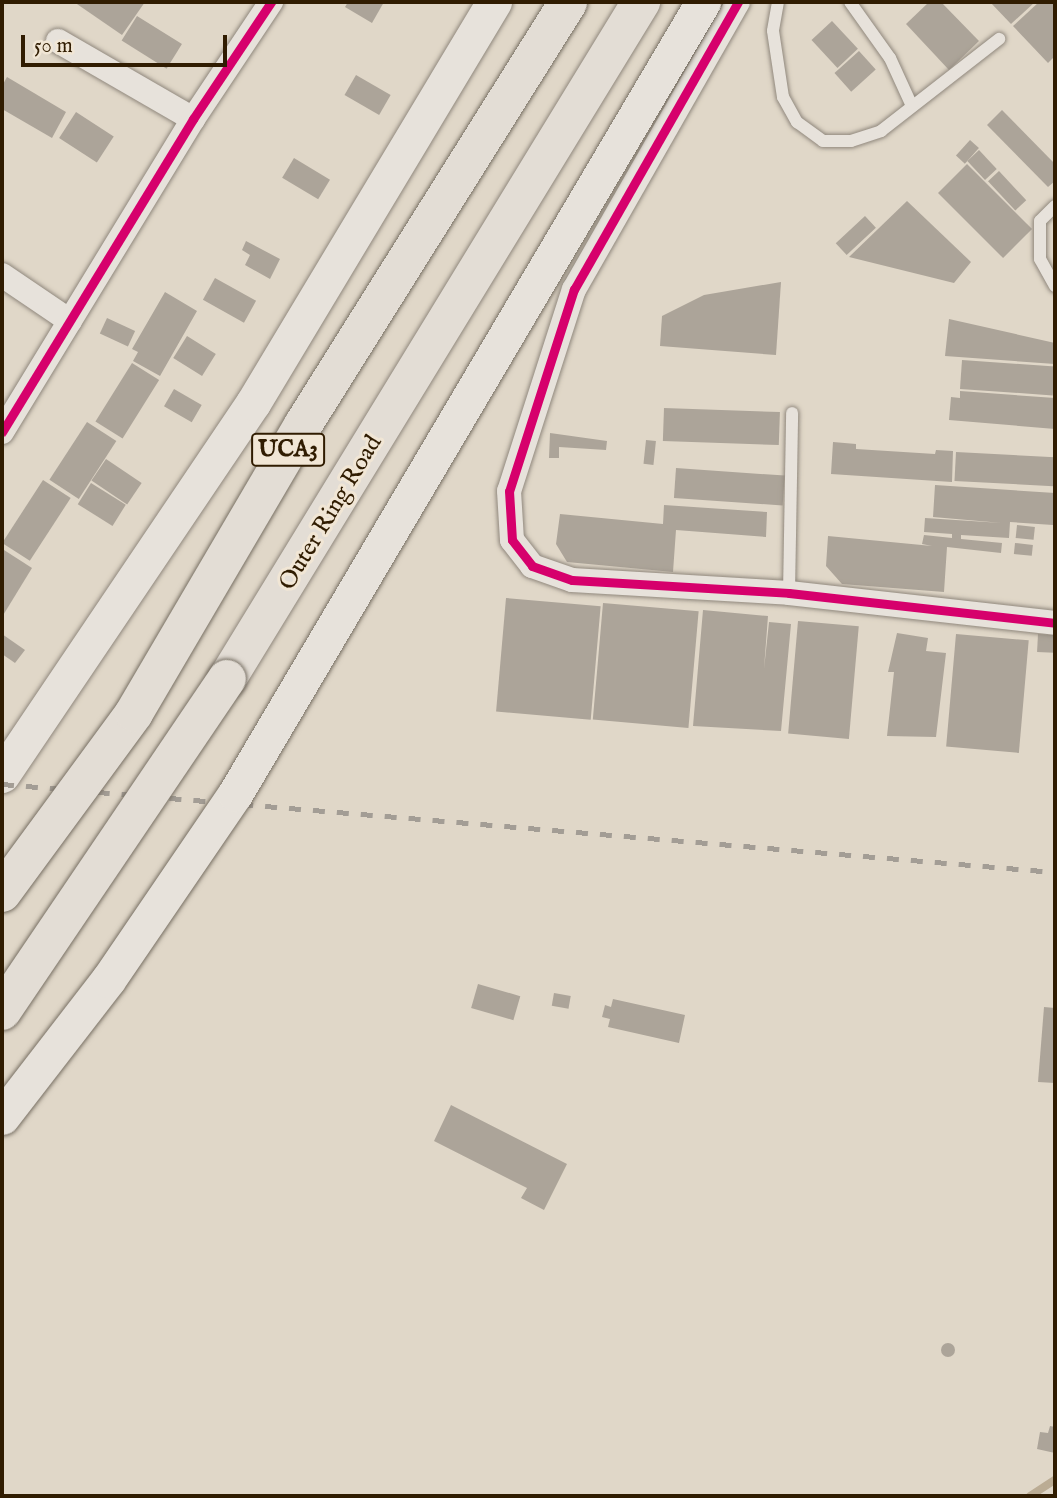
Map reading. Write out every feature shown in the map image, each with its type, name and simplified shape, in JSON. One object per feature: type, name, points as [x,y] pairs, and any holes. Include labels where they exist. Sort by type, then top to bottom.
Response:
[{"type":"main road","name":"UCA3","points":[[2,775],[253,403],[494,2]]},
{"type":"main road","name":"UCA3","points":[[2,893],[134,713],[303,425],[568,2]]},
{"type":"main road","name":"Outer Ring Road","points":[[2,1011],[150,798],[299,567],[641,2]]},
{"type":"main road","points":[[2,1117],[108,980],[235,794],[703,2]]},
{"type":"street","points":[[2,432],[193,119],[271,2]]},
{"type":"street","points":[[738,2],[574,289],[509,491],[512,540],[532,566],[572,580],[789,593],[1055,623]]},
{"type":"street","points":[[58,41],[193,119]]},
{"type":"street","points":[[2,275],[70,321]]},
{"type":"lane","points":[[778,2],[773,31],[783,97],[797,122],[823,141],[851,141],[881,131],[999,39]]},
{"type":"lane","points":[[850,2],[890,58],[912,106]]},
{"type":"lane","points":[[1055,206],[1040,220],[1040,259],[1055,286]]},
{"type":"lane","points":[[789,593],[792,413]]},
{"type":"building","points":[[74,2],[145,2],[122,35]]},
{"type":"building","points":[[348,2],[384,2],[372,23],[345,7]]},
{"type":"building","points":[[929,2],[941,2],[979,41],[949,70],[906,24]]},
{"type":"building","points":[[990,2],[1035,2],[1011,24]]},
{"type":"building","points":[[1039,2],[1055,2],[1055,56],[1048,63],[1013,26]]},
{"type":"building","points":[[137,16],[182,44],[167,69],[122,41]]},
{"type":"building","points":[[832,21],[858,49],[837,68],[812,40]]},
{"type":"building","points":[[859,51],[876,70],[851,92],[834,73]]},
{"type":"building","points":[[356,75],[391,95],[379,115],[344,95]]},
{"type":"building","points":[[7,77],[66,112],[52,138],[2,109],[2,86]]},
{"type":"building","points":[[1002,110],[1055,164],[1055,181],[1048,187],[987,125]]},
{"type":"building","points":[[76,112],[114,137],[97,163],[59,138]]},
{"type":"building","points":[[970,140],[979,148],[965,164],[956,156]]},
{"type":"building","points":[[979,150],[997,169],[985,180],[967,161]]},
{"type":"building","points":[[294,158],[330,180],[318,199],[282,178]]},
{"type":"building","points":[[967,164],[1032,229],[1003,258],[938,193]]},
{"type":"building","points":[[999,171],[1026,200],[1015,210],[988,181]]},
{"type":"building","points":[[907,201],[971,262],[954,283],[849,257]]},
{"type":"building","points":[[865,216],[876,228],[847,255],[836,243]]},
{"type":"building","points":[[246,241],[280,259],[270,279],[245,265],[250,255],[242,250]]},
{"type":"building","points":[[215,278],[256,301],[244,323],[203,300]]},
{"type":"building","points":[[781,282],[776,355],[660,346],[662,316],[704,295]]},
{"type":"building","points":[[165,292],[197,311],[160,376],[133,361],[138,352],[132,349]]},
{"type":"building","points":[[107,318],[135,331],[128,347],[100,333]]},
{"type":"building","points":[[949,319],[1055,343],[1055,364],[945,356]]},
{"type":"building","points":[[187,336],[216,354],[202,376],[173,358]]},
{"type":"building","points":[[962,360],[1055,366],[1053,395],[960,389]]},
{"type":"building","points":[[132,363],[159,380],[123,438],[95,422]]},
{"type":"building","points":[[174,389],[202,405],[192,422],[164,406]]},
{"type":"building","points":[[960,391],[1055,398],[1055,429],[949,420],[951,397],[960,398]]},
{"type":"building","points":[[664,408],[780,412],[779,445],[663,441]]},
{"type":"building","points":[[87,422],[116,441],[79,499],[49,480]]},
{"type":"building","points":[[550,433],[607,441],[606,450],[559,447],[559,458],[549,458]]},
{"type":"building","points":[[646,440],[656,441],[653,465],[643,464]]},
{"type":"building","points":[[833,442],[856,444],[856,449],[935,454],[936,450],[953,451],[952,482],[831,474]]},
{"type":"building","points":[[956,452],[1055,457],[1053,486],[954,481]]},
{"type":"building","points":[[106,459],[142,483],[127,505],[91,481]]},
{"type":"building","points":[[676,468],[785,476],[783,506],[674,498]]},
{"type":"building","points":[[43,480],[71,498],[30,561],[2,543]]},
{"type":"building","points":[[91,483],[126,505],[113,526],[78,504]]},
{"type":"building","points":[[935,485],[1055,493],[1053,525],[1010,522],[1009,538],[961,535],[961,539],[1002,543],[1001,553],[947,547],[944,592],[842,584],[826,566],[828,536],[932,546],[922,544],[924,535],[952,538],[952,534],[924,532],[925,518],[1002,523],[933,517]]},
{"type":"building","points":[[664,505],[767,512],[766,537],[676,530],[673,572],[567,562],[556,544],[560,514],[663,524]]},
{"type":"building","points":[[1017,525],[1035,527],[1034,540],[1016,538]]},
{"type":"building","points":[[1015,543],[1033,545],[1032,556],[1014,554]]},
{"type":"building","points":[[4,550],[32,568],[2,617],[2,555]]},
{"type":"building","points":[[506,598],[601,606],[591,720],[496,712]]},
{"type":"building","points":[[603,603],[699,611],[688,728],[593,720]]},
{"type":"building","points":[[703,610],[768,616],[764,669],[769,622],[791,624],[781,731],[693,726]]},
{"type":"building","points":[[798,621],[859,626],[849,739],[788,734]]},
{"type":"building","points":[[897,633],[928,638],[926,651],[946,653],[936,737],[887,736],[894,672],[888,672]]},
{"type":"building","points":[[2,634],[25,650],[15,663],[2,654]]},
{"type":"building","points":[[956,634],[1029,640],[1019,753],[946,747]]},
{"type":"building","points":[[1038,634],[1055,635],[1054,653],[1037,652]]},
{"type":"building","points":[[478,984],[520,996],[513,1020],[471,1008]]},
{"type":"building","points":[[554,993],[571,996],[568,1009],[552,1006]]},
{"type":"building","points":[[613,999],[685,1015],[679,1043],[608,1027],[610,1019],[602,1017],[605,1005],[611,1007]]},
{"type":"building","points":[[1044,1007],[1055,1008],[1055,1083],[1038,1082]]},
{"type":"building","points":[[451,1105],[567,1164],[544,1210],[521,1198],[527,1188],[434,1141]]},
{"type":"building","points":[[948,1343],[953,1345],[953,1355],[948,1357],[943,1355],[941,1350],[943,1345]]},
{"type":"building","points":[[1050,1426],[1055,1427],[1055,1453],[1037,1449],[1040,1432],[1048,1433]]},
{"type":"waterway","points":[[1030,1496],[1055,1480]]},
{"type":"railway","points":[[2,784],[1055,872]]},
{"type":"cycle path","points":[[2,432],[193,119],[271,2]]},
{"type":"cycle path","points":[[738,2],[574,289],[509,491],[512,540],[532,566],[572,580],[789,593],[1055,623]]}]
